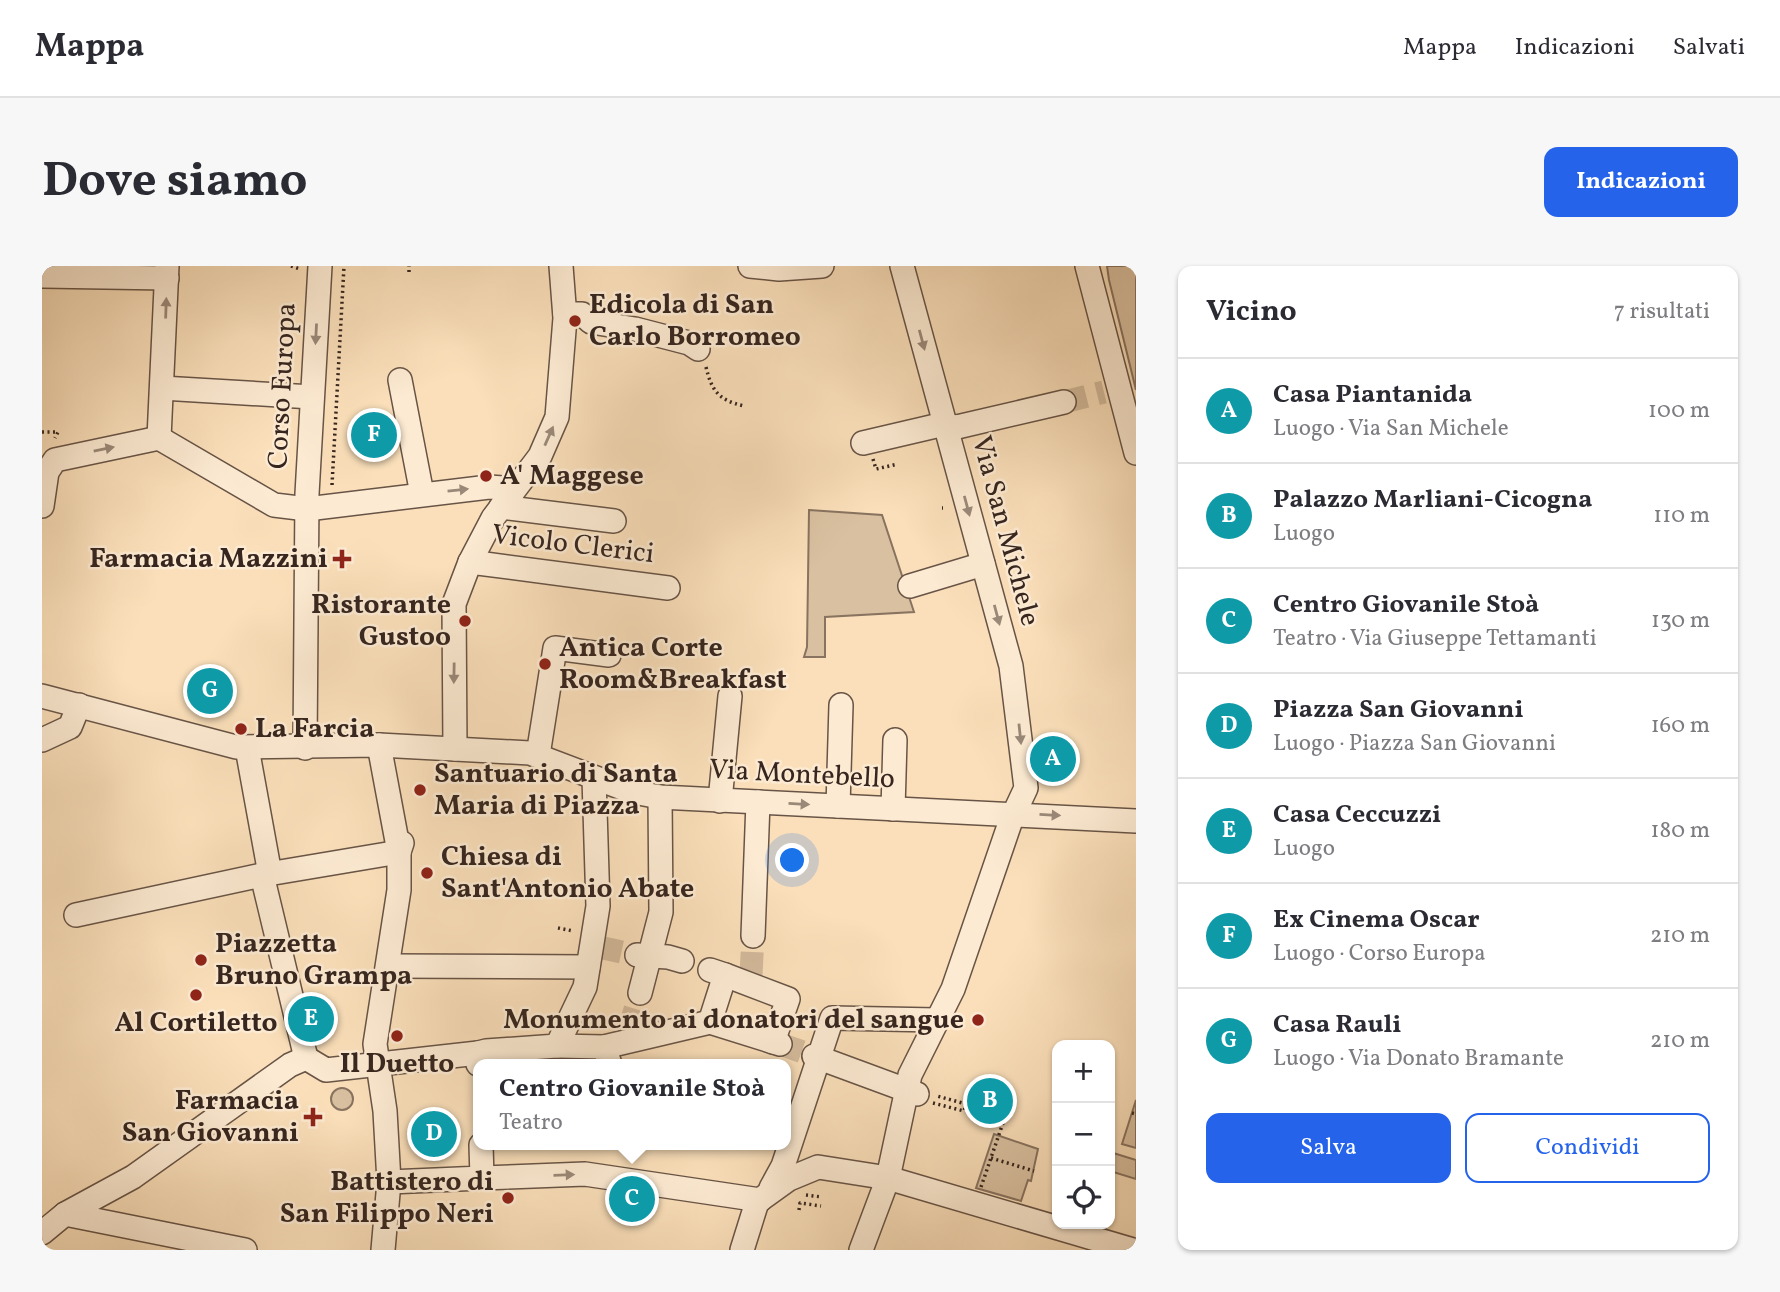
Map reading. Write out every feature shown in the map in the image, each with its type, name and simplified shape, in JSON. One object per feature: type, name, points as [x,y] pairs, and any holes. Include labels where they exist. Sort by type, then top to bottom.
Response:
[{"type":"street","points":[[455,750],[454,604],[470,562],[507,500],[540,456],[557,417],[565,314],[561,266]]},
{"type":"street","points":[[750,266],[779,269],[821,266]]},
{"type":"street","name":"Via San Michele","points":[[861,1250],[920,1095],[937,1020],[953,989],[1026,788],[1015,683],[902,266]]},
{"type":"street","points":[[1087,266],[1112,390],[1136,453]]},
{"type":"street","name":"Corso Europa","points":[[305,748],[307,509],[312,397],[310,267]]},
{"type":"street","points":[[42,276],[167,272],[159,438]]},
{"type":"street","points":[[565,314],[582,314],[592,322],[635,329],[689,343],[698,349]]},
{"type":"street","points":[[400,380],[422,494]]},
{"type":"street","points":[[162,388],[312,397]]},
{"type":"street","points":[[867,446],[940,425],[957,427],[1064,402]]},
{"type":"street","points":[[42,506],[46,476],[51,463],[64,456],[159,438],[274,505],[307,509],[489,486],[503,488],[507,500]]},
{"type":"street","points":[[507,500],[614,521]]},
{"type":"street","name":"Vicolo Clerici","points":[[470,562],[668,588]]},
{"type":"street","points":[[910,586],[983,564]]},
{"type":"street","points":[[538,755],[555,648],[609,655]]},
{"type":"street","name":"Via Montebello","points":[[42,695],[247,748],[379,745],[538,755],[594,778],[660,800],[758,802],[1136,821]]},
{"type":"street","points":[[720,801],[730,696]]},
{"type":"street","points":[[42,740],[70,727],[79,705]]},
{"type":"street","points":[[838,806],[841,705]]},
{"type":"street","points":[[893,809],[895,740]]},
{"type":"street","points":[[379,745],[401,848],[400,890],[376,1054],[385,1111],[388,1182],[383,1216],[383,1250]]},
{"type":"street","points":[[247,748],[266,875],[306,1058],[326,1070],[376,1054],[481,1056],[557,1046],[607,1056],[638,1035],[710,1022],[776,1043],[788,999],[751,980],[717,972],[710,1022]]},
{"type":"street","points":[[557,1046],[585,987],[593,953],[598,906],[594,778]]},
{"type":"street","points":[[640,993],[643,956],[661,912],[660,800]]},
{"type":"street","points":[[753,936],[758,802]]},
{"type":"street","points":[[76,915],[401,848]]},
{"type":"street","points":[[389,966],[593,953]]},
{"type":"street","points":[[643,956],[682,961]]},
{"type":"street","points":[[791,1142],[816,1057],[832,1018],[937,1020]]},
{"type":"street","points":[[816,1057],[920,1095]]},
{"type":"street","points":[[42,1233],[65,1214],[133,1177],[290,1065],[306,1058]]},
{"type":"street","points":[[482,1150],[489,1178]]},
{"type":"street","points":[[742,1250],[788,1152],[889,1172],[1133,1250]]},
{"type":"street","points":[[388,1182],[585,1174],[766,1194],[789,1179],[818,1167],[889,1172]]},
{"type":"street","points":[[65,1214],[234,1249]]},
{"type":"path","points":[[291,266],[310,267]]},
{"type":"path","points":[[408,272],[409,266]]},
{"type":"path","points":[[698,349],[716,395],[724,401],[744,406]]},
{"type":"path","points":[[867,446],[876,469],[898,464]]},
{"type":"path","points":[[375,635],[405,635]]},
{"type":"path","points":[[920,1095],[964,1111],[965,1108],[974,1110]]},
{"type":"path","points":[[920,1095],[965,1104],[965,1108]]},
{"type":"path","points":[[979,1192],[1005,1117],[1000,1116]]},
{"type":"path","points":[[991,1158],[1034,1171]]},
{"type":"path","points":[[799,1210],[800,1203],[821,1206]]},
{"type":"shaded area","points":[[1107,266],[1136,266],[1136,390],[1109,280]]},
{"type":"shaded area","points":[[809,510],[882,515],[914,612],[825,617],[825,657],[804,657],[807,647]]},
{"type":"shaded area","points":[[342,1088],[350,1091],[353,1099],[350,1107],[342,1110],[334,1107],[331,1099],[334,1091]]},
{"type":"shaded area","points":[[1136,1100],[1136,1148],[1122,1144]]},
{"type":"shaded area","points":[[994,1134],[1038,1149],[1031,1181],[1028,1180],[1021,1201],[976,1188]]},
{"type":"shaded area","points":[[1115,1154],[1136,1160],[1136,1179],[1115,1173]]},
{"type":"tunnel","points":[[1064,402],[1104,392]]},
{"type":"tunnel","points":[[751,975],[753,936]]},
{"type":"tunnel","points":[[599,947],[635,955]]},
{"type":"tunnel","points":[[637,1031],[633,1016],[640,993]]},
{"type":"tunnel","points":[[780,1044],[814,1056]]},
{"type":"place","name":"Edicola di San Carlo Borromeo","points":[[575,321]]},
{"type":"place","name":"Ex Cinema Oscar","points":[[374,435]]},
{"type":"place","name":"A' Maggese","points":[[486,476]]},
{"type":"place","name":"Farmacia Mazzini","points":[[342,559]]},
{"type":"place","name":"Ristorante Gustoo","points":[[465,621]]},
{"type":"place","name":"Antica Corte Room&Breakfast","points":[[545,664]]},
{"type":"place","name":"Casa Rauli","points":[[210,691]]},
{"type":"place","name":"La Farcia","points":[[241,729]]},
{"type":"place","name":"Casa Piantanida","points":[[1053,759]]},
{"type":"place","name":"Santuario di Santa Maria di Piazza","points":[[420,790]]},
{"type":"place","name":"Chiesa di Sant'Antonio Abate","points":[[427,873]]},
{"type":"place","name":"Piazzetta Bruno Grampa","points":[[201,960]]},
{"type":"place","name":"Al Cortiletto","points":[[196,995]]},
{"type":"place","name":"Casa Ceccuzzi","points":[[311,1019]]},
{"type":"place","name":"Monumento ai donatori del sangue","points":[[978,1020]]},
{"type":"place","name":"Il Duetto","points":[[397,1036]]},
{"type":"place","name":"Palazzo Marliani-Cicogna","points":[[990,1101]]},
{"type":"place","name":"Farmacia San Giovanni","points":[[313,1117]]},
{"type":"place","name":"Piazza San Giovanni","points":[[434,1134]]},
{"type":"place","name":"Battistero di San Filippo Neri","points":[[508,1198]]},
{"type":"place","name":"Centro Giovanile Stoà","points":[[632,1199]]}]
